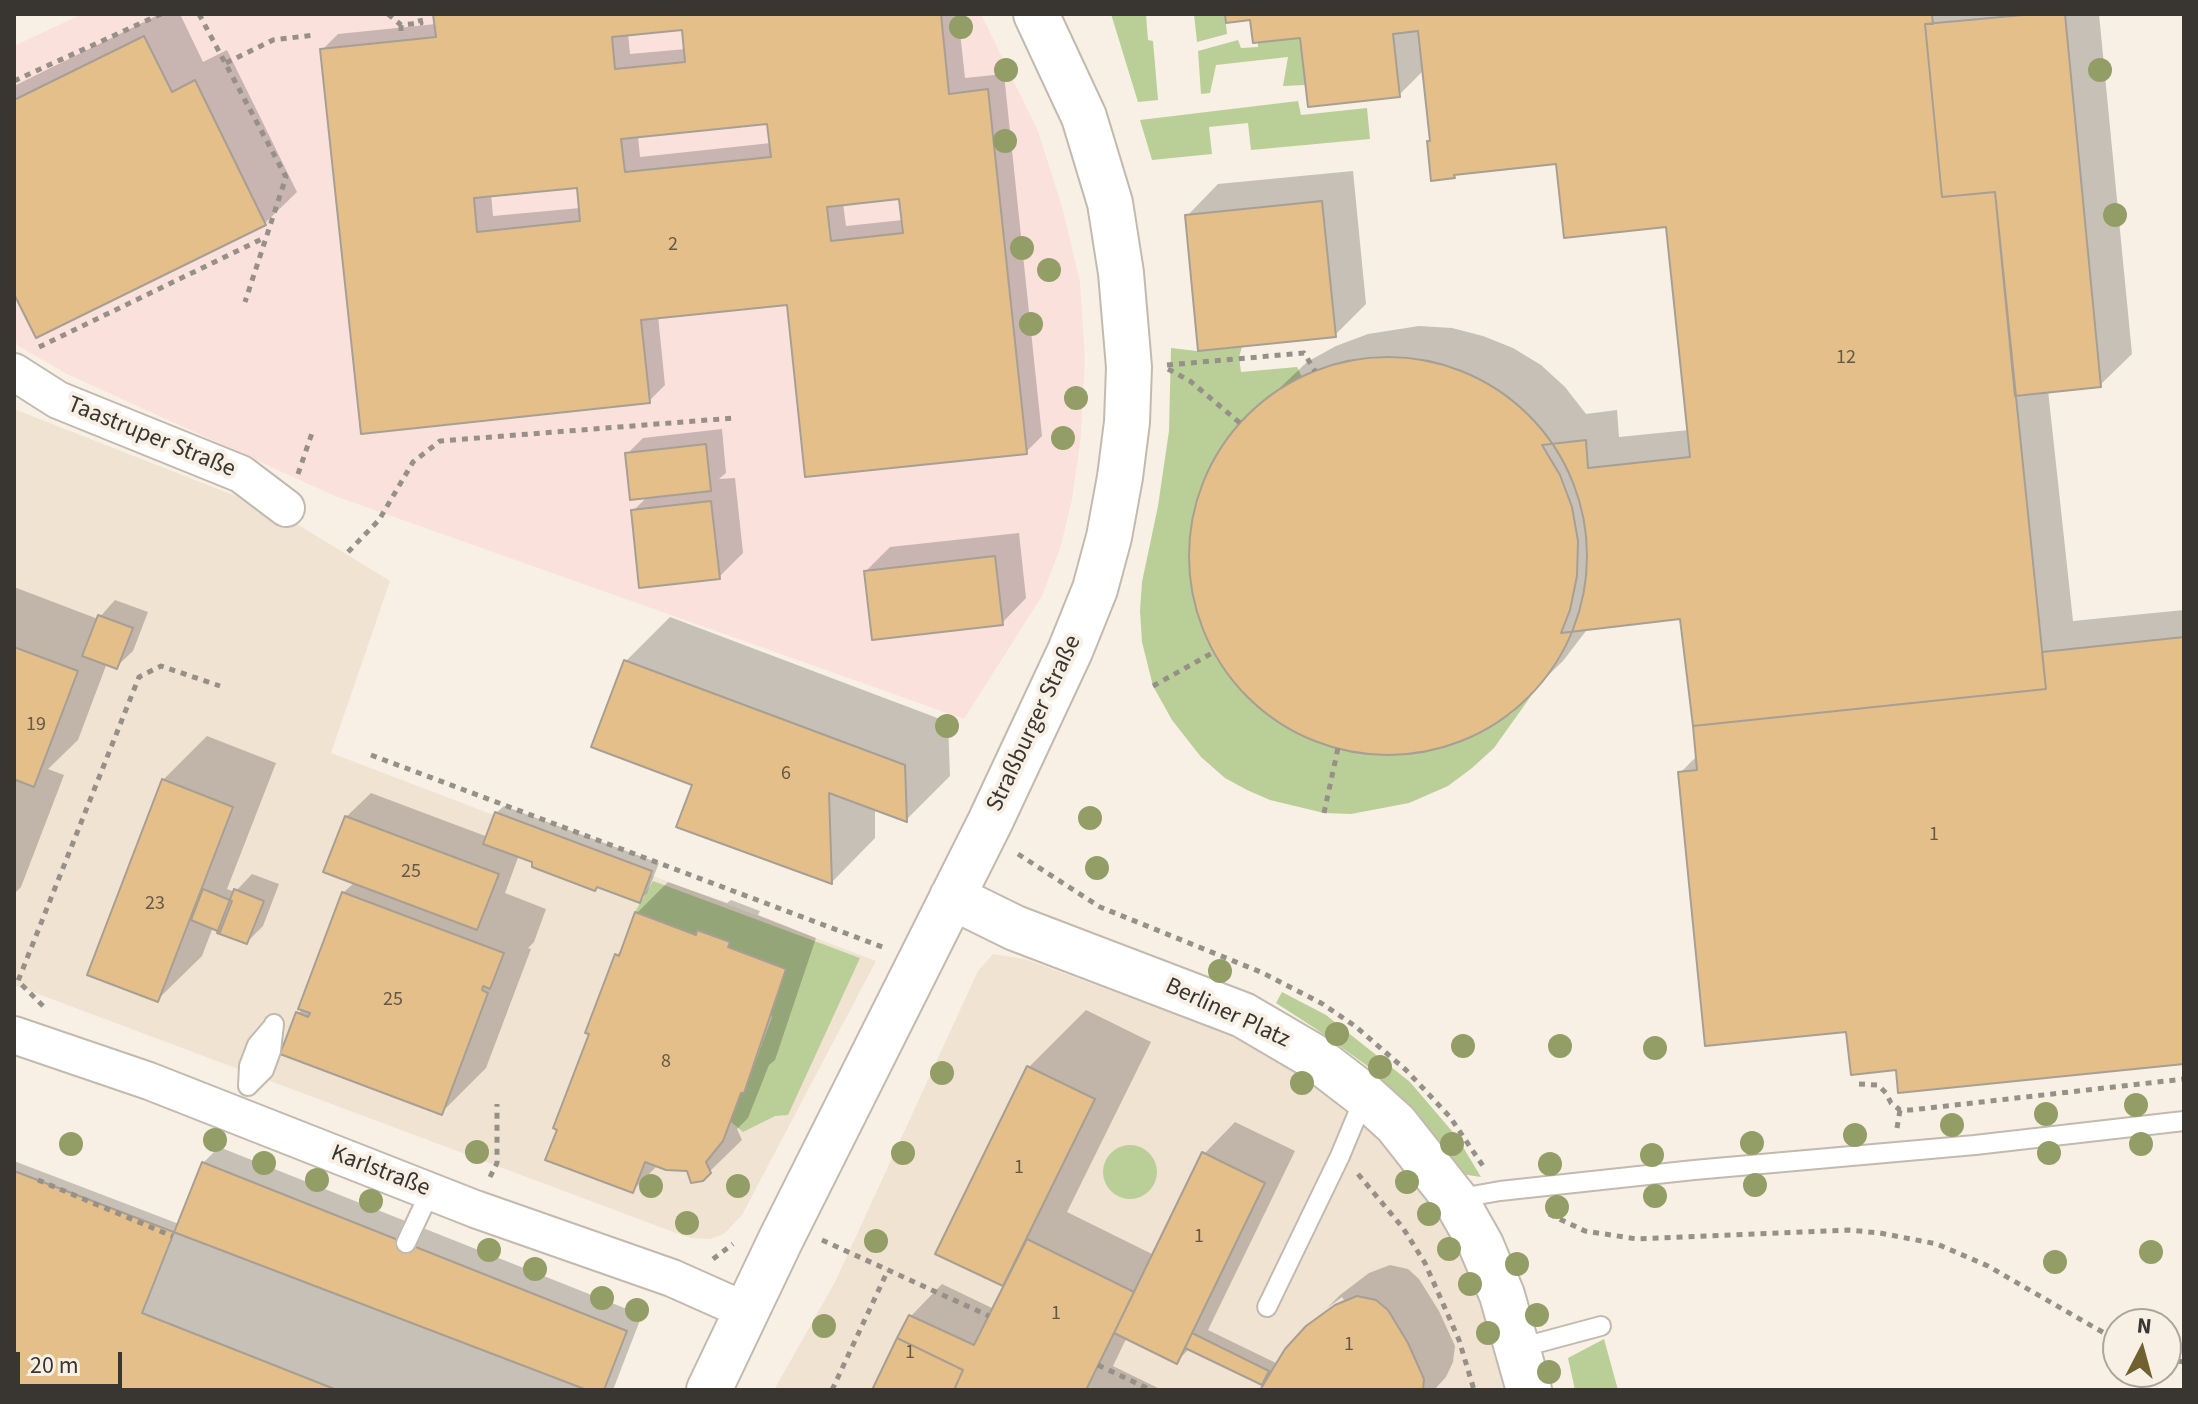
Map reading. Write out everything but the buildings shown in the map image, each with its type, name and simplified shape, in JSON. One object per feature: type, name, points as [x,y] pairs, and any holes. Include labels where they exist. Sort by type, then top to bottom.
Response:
[{"type":"street","name":"Straßburger Straße","points":[[709,1390],[990,822],[1084,619],[1109,537],[1127,422],[1128,352],[1121,273],[1110,203],[1084,117],[1036,14]]},
{"type":"street","name":"Taastruper Straße","points":[[21,362],[58,400],[241,474],[286,508]]},
{"type":"street","name":"Berliner Platz","points":[[952,897],[1015,928],[1243,1015],[1313,1056],[1365,1096],[1396,1124],[1455,1199],[1481,1245],[1502,1295],[1529,1390]]},
{"type":"street","name":"Karlstraße","points":[[26,1039],[149,1081],[475,1209],[658,1272],[746,1311]]},
{"type":"lane","points":[[1267,1307],[1340,1156],[1365,1096]]},
{"type":"lane","points":[[1455,1199],[1500,1191],[1975,1145],[2184,1121]]},
{"type":"lane","points":[[406,1243],[430,1192]]},
{"type":"lane","points":[[1519,1348],[1601,1326]]},
{"type":"path","points":[[14,81],[161,14]]},
{"type":"path","points":[[199,14],[286,177],[245,302]]},
{"type":"path","points":[[388,14],[401,25],[421,23],[419,14]]},
{"type":"path","points":[[401,25],[401,34]]},
{"type":"path","points":[[226,63],[273,40],[314,35]]},
{"type":"path","points":[[21,362],[265,238]]},
{"type":"path","points":[[1240,423],[1190,381],[1161,365],[1304,353],[1315,371]]},
{"type":"path","points":[[348,552],[379,520],[413,462],[440,441],[734,418]]},
{"type":"path","points":[[1153,686],[1214,652]]},
{"type":"path","points":[[26,1039],[49,1013],[18,981],[139,677],[161,666],[220,686]]},
{"type":"path","points":[[1324,813],[1338,748]]},
{"type":"path","points":[[371,755],[890,950]]},
{"type":"path","points":[[1859,1084],[1878,1085],[1900,1110],[1911,1110],[2184,1079]]},
{"type":"path","points":[[475,1209],[497,1163],[497,1104]]},
{"type":"path","points":[[1340,1156],[1374,1191],[1425,1263],[1459,1340],[1474,1390]]},
{"type":"path","points":[[38,1180],[172,1236]]},
{"type":"path","points":[[1500,1191],[1585,1231],[1637,1239],[1848,1230],[1937,1244],[1988,1266],[2102,1332]]},
{"type":"path","points":[[822,1240],[989,1316]]},
{"type":"path","points":[[832,1390],[888,1270]]},
{"type":"path","points":[[1098,1365],[1151,1390]]},
{"type":"shaded area","points":[[82,14],[981,14],[1038,131],[1063,210],[1080,282],[1085,359],[1081,436],[1072,500],[1060,549],[1042,596],[964,719],[335,496],[67,374],[18,346],[14,337],[14,46]]},
{"type":"shaded area","points":[[14,409],[279,513],[390,581],[331,753],[876,961],[742,1215],[724,1234],[710,1239],[676,1233],[14,985]]},
{"type":"shaded area","points":[[993,954],[1025,959],[1228,1034],[1282,1061],[1334,1095],[1381,1140],[1429,1201],[1473,1278],[1492,1326],[1511,1390],[774,1390],[835,1282],[978,971]]},
{"type":"green space","points":[[1111,14],[1146,14],[1148,40],[1153,41],[1158,100],[1138,102]]},
{"type":"green space","points":[[1194,14],[1225,14],[1227,34],[1197,42]]},
{"type":"green space","points":[[1300,38],[1305,85],[1283,86],[1288,57],[1216,65],[1210,93],[1201,94],[1198,51],[1238,40],[1241,48]]},
{"type":"green space","points":[[1298,101],[1301,115],[1367,108],[1370,139],[1251,150],[1248,123],[1209,127],[1212,154],[1152,160],[1140,120]]},
{"type":"green space","points":[[1242,347],[1239,357],[1241,372],[1297,367],[1302,377],[1256,407],[1229,437],[1203,484],[1193,520],[1190,556],[1197,607],[1214,652],[1243,692],[1294,731],[1338,748],[1374,754],[1411,754],[1446,747],[1479,734],[1511,714],[1531,696],[1494,748],[1472,768],[1448,786],[1409,803],[1351,814],[1324,813],[1270,800],[1247,790],[1225,778],[1201,757],[1172,720],[1153,686],[1142,642],[1140,611],[1142,582],[1169,431],[1171,348],[1197,351]]},
{"type":"green space","points":[[653,881],[860,958],[788,1115],[775,1116],[743,1132],[730,1121],[741,1093],[744,1093],[772,1017],[728,947],[729,943],[697,931],[696,935],[635,912]]},
{"type":"green space","points":[[1282,992],[1326,1015],[1410,1082],[1457,1137],[1481,1177],[1461,1174],[1416,1114],[1366,1065],[1276,1003]]},
{"type":"green space","points":[[1130,1145],[1149,1153],[1157,1172],[1149,1191],[1130,1199],[1111,1191],[1103,1172],[1111,1153]]},
{"type":"green space","points":[[1604,1339],[1618,1390],[1575,1390],[1568,1358]]}]
